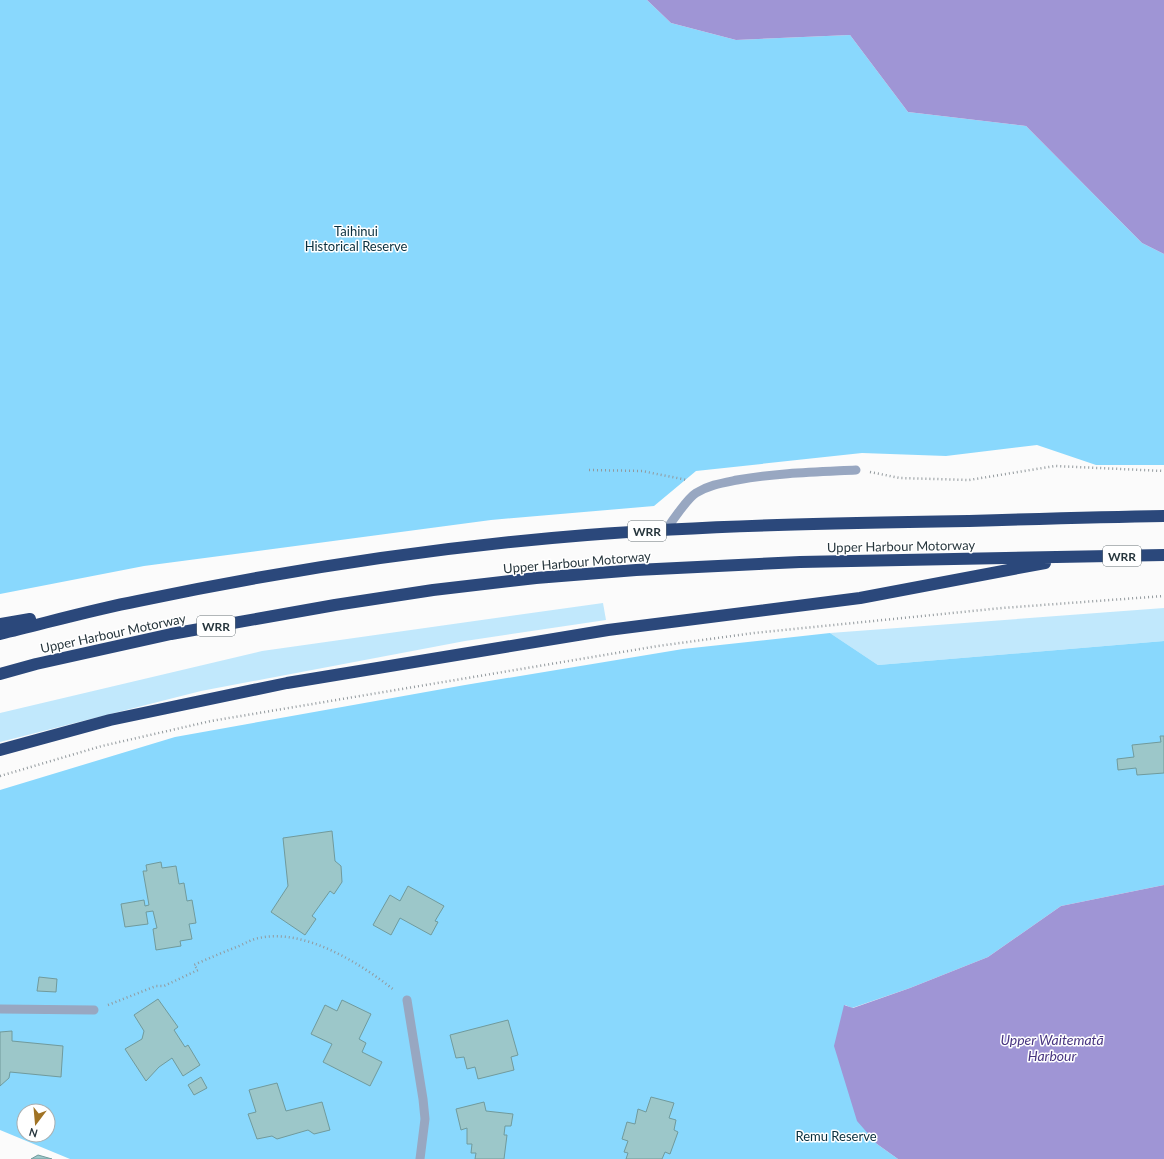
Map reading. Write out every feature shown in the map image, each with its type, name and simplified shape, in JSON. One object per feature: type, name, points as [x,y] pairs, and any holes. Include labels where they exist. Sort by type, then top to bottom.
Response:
[{"type":"highway","name":"Upper Harbour Motorway","points":[[0,634],[134,602],[285,572],[552,538],[668,529],[812,523],[1164,516]]},
{"type":"highway","name":"Upper Harbour Motorway","points":[[0,674],[36,664],[171,634],[311,609],[433,590],[536,578],[636,570],[800,562],[1164,555]]},
{"type":"highway","points":[[0,750],[110,720],[287,682],[608,630],[860,598],[1080,557]]},
{"type":"highway","points":[[0,624],[134,602]]},
{"type":"lane","points":[[668,529],[672,521],[694,494],[713,485],[777,474],[856,470]]},
{"type":"lane","points":[[407,1000],[425,1119],[420,1159]]},
{"type":"lane","points":[[0,1009],[94,1010]]},
{"type":"path","points":[[856,470],[900,478],[969,480],[1055,466],[1164,471]]},
{"type":"path","points":[[589,470],[642,471],[713,485]]},
{"type":"path","points":[[0,776],[102,746],[212,721],[658,646],[754,633],[1002,608],[1164,596]]},
{"type":"path","points":[[94,1010],[156,986],[164,986],[198,970],[194,965],[258,938],[277,935],[298,938],[319,944],[362,967],[407,1000]]},
{"type":"shaded area","points":[[603,603],[606,620],[465,641],[201,691],[0,742],[0,713],[262,651]]},
{"type":"shaded area","points":[[1164,608],[1164,641],[878,665],[830,633]]},
{"type":"green space","name":"Taihinui Historical Reserve","points":[[0,0],[647,0],[671,23],[736,40],[850,35],[908,112],[1026,126],[1142,243],[1164,254],[1164,465],[1096,465],[1037,445],[946,456],[862,453],[696,471],[654,506],[491,520],[144,566],[0,594]]},
{"type":"green space","name":"Remu Reserve","points":[[830,633],[878,665],[1164,641],[1164,885],[1061,906],[988,957],[910,988],[852,1008],[845,1005],[877,1144],[898,1159],[70,1159],[31,1143],[56,1143],[56,1103],[16,1103],[16,1137],[0,1130],[0,790],[175,737],[465,685],[683,649]]},
{"type":"water","points":[[647,0],[1164,0],[1164,254],[1142,243],[1026,126],[908,112],[850,35],[736,40],[671,23]]},
{"type":"water","name":"Upper Waitematā Harbour","points":[[1164,885],[1164,1159],[898,1159],[877,1144],[857,1121],[834,1046],[844,1005],[853,1008],[910,988],[988,957],[1061,906]]},
{"type":"building","points":[[1160,736],[1164,736],[1164,773],[1137,775],[1136,768],[1118,770],[1117,759],[1134,757],[1132,745],[1161,742]]},
{"type":"building","points":[[332,831],[335,861],[341,866],[342,882],[334,894],[330,891],[312,916],[316,919],[305,935],[271,912],[288,886],[283,838]]},
{"type":"building","points":[[161,862],[162,868],[176,866],[179,884],[184,883],[187,901],[192,900],[196,923],[189,924],[192,939],[180,941],[181,946],[156,950],[153,929],[157,928],[153,911],[146,912],[148,924],[125,927],[121,904],[144,900],[145,906],[149,905],[143,871],[147,871],[146,865]]},
{"type":"building","points":[[408,886],[444,906],[435,921],[438,922],[431,935],[400,918],[391,935],[373,925],[390,895],[400,901]]},
{"type":"building","points":[[39,977],[57,979],[56,992],[37,991]]},
{"type":"building","points":[[158,999],[178,1027],[174,1030],[185,1047],[188,1045],[200,1065],[183,1076],[172,1058],[159,1067],[146,1081],[125,1049],[142,1039],[144,1031],[134,1015]]},
{"type":"building","points":[[342,1000],[371,1014],[359,1039],[366,1043],[362,1052],[382,1062],[370,1086],[323,1062],[332,1044],[311,1034],[325,1005],[337,1011]]},
{"type":"building","points":[[508,1020],[518,1055],[511,1057],[514,1070],[478,1079],[475,1067],[467,1069],[464,1057],[456,1058],[450,1035]]},
{"type":"building","points":[[12,1031],[12,1041],[63,1046],[61,1077],[10,1072],[9,1078],[0,1086],[0,1032]]},
{"type":"building","points":[[201,1077],[207,1088],[194,1095],[188,1085]]},
{"type":"building","points":[[277,1083],[286,1111],[322,1102],[330,1130],[314,1134],[308,1130],[277,1139],[272,1136],[257,1139],[248,1114],[256,1112],[249,1090]]},
{"type":"building","points":[[651,1097],[674,1103],[669,1118],[676,1120],[674,1130],[678,1132],[670,1154],[665,1152],[662,1159],[626,1159],[628,1153],[624,1152],[628,1141],[622,1139],[627,1122],[635,1124],[638,1109],[646,1112]]},
{"type":"building","points":[[484,1102],[486,1111],[513,1114],[511,1126],[505,1126],[504,1135],[507,1135],[504,1159],[475,1159],[476,1153],[471,1153],[472,1144],[467,1144],[467,1128],[461,1130],[456,1109]]},
{"type":"building","points":[[38,1155],[52,1159],[31,1159]]}]
